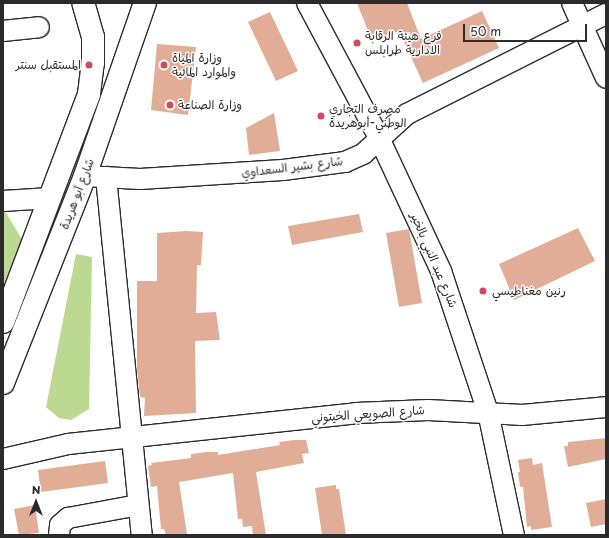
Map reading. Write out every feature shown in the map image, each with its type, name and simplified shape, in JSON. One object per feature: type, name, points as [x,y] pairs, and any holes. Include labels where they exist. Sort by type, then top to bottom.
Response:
[{"type":"highway","name":"شارع أبو هريدة","points":[[3,322],[89,94],[93,63],[93,37],[83,3]]},
{"type":"highway","name":"شارع أبو هريدة","points":[[3,383],[85,176],[145,3]]},
{"type":"street","name":"شارع عبد النبي بالخير","points":[[307,3],[380,140],[441,271],[488,412],[514,535]]},
{"type":"street","points":[[572,3],[606,78]]},
{"type":"street","name":"شارع بشير السعداوي","points":[[85,176],[140,179],[315,167],[345,162],[363,154],[380,140],[390,127],[407,114],[606,14]]},
{"type":"street","points":[[3,31],[39,27]]},
{"type":"street","points":[[106,177],[130,437],[142,535]]},
{"type":"street","points":[[3,202],[50,198]]},
{"type":"street","name":"شارع الصويعي الخيتوني","points":[[3,459],[68,444],[356,412],[428,410],[522,415],[606,407]]},
{"type":"street","points":[[59,535],[60,526],[68,518],[138,505]]},
{"type":"green space","points":[[3,208],[23,241],[3,285]]},
{"type":"green space","points":[[76,254],[92,257],[89,409],[71,420],[59,418],[46,407]]},
{"type":"building","points":[[357,3],[407,3],[421,39],[482,11],[499,48],[423,83],[399,31],[372,41]]},
{"type":"building","points":[[270,12],[298,71],[276,81],[248,22]]},
{"type":"building","points":[[157,44],[196,47],[188,115],[151,110]]},
{"type":"building","points":[[274,113],[280,151],[249,155],[246,128]]},
{"type":"building","points":[[359,214],[363,232],[292,245],[288,226]]},
{"type":"building","points":[[578,228],[595,261],[514,300],[499,264]]},
{"type":"building","points":[[409,229],[422,303],[399,307],[386,233]]},
{"type":"building","points":[[186,231],[203,232],[201,265],[197,265],[196,313],[216,312],[220,340],[195,341],[196,413],[144,416],[145,398],[140,397],[137,368],[137,281],[157,281],[157,233]]},
{"type":"building","points":[[606,438],[606,459],[568,467],[564,446],[568,446],[568,442]]},
{"type":"building","points":[[306,440],[309,453],[302,454],[304,463],[256,472],[266,535],[253,535],[252,526],[243,527],[242,519],[238,519],[233,473],[179,482],[187,534],[166,535],[164,529],[161,529],[157,486],[151,487],[148,466],[152,465],[151,463],[191,458],[191,454],[206,452],[218,452],[218,455],[280,445],[279,442]]},
{"type":"building","points":[[532,458],[533,465],[542,463],[552,527],[531,530],[531,526],[527,527],[523,487],[520,487],[518,460]]},
{"type":"building","points":[[105,461],[108,483],[41,492],[38,470]]},
{"type":"building","points":[[336,485],[336,489],[339,489],[346,535],[322,535],[315,488]]},
{"type":"building","points":[[606,499],[606,524],[591,527],[586,503]]},
{"type":"building","points":[[35,505],[39,533],[19,535],[14,509]]},
{"type":"place","name":"فرع هيئة الرقابة الادارية طرابلس","points":[[357,43]]},
{"type":"place","name":"المستقبل سنتر","points":[[89,65]]},
{"type":"place","name":"وزارة المياة والموارد المائية","points":[[164,65]]},
{"type":"place","name":"وزارة الصناعة","points":[[170,105]]},
{"type":"place","name":"مصرف التجاري الوطني-أبوهريدة","points":[[321,116]]},
{"type":"place","name":"رنين مغناطيسي","points":[[483,291]]}]
